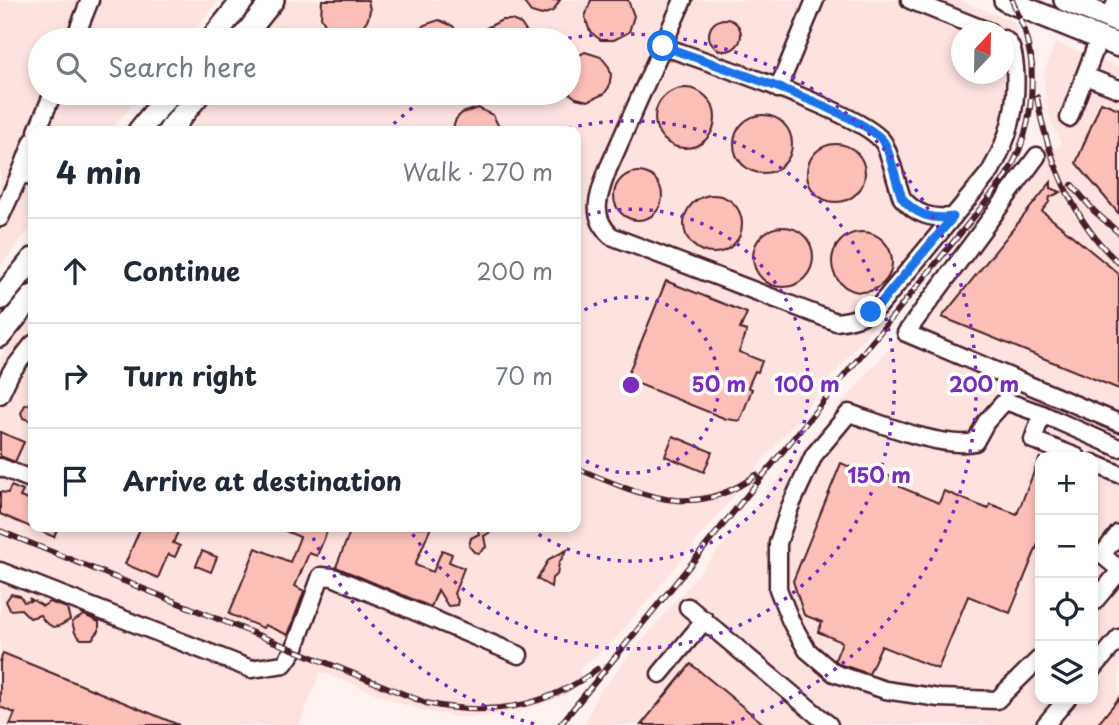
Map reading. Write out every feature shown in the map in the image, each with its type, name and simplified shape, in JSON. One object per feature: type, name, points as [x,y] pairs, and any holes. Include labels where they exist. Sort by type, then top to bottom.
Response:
[{"type":"main road","points":[[221,28],[243,0]]},
{"type":"main road","points":[[251,28],[273,0]]},
{"type":"main road","points":[[1005,0],[1109,42]]},
{"type":"main road","points":[[1070,1],[1115,14]]},
{"type":"main road","points":[[143,126],[160,105]]},
{"type":"main road","points":[[173,126],[190,105]]},
{"type":"main road","points":[[0,299],[28,265]]},
{"type":"main road","points":[[0,336],[28,302]]},
{"type":"street","points":[[79,28],[90,0]]},
{"type":"street","points":[[683,0],[600,190],[598,218],[611,236],[836,322],[855,320],[880,304],[990,173],[1003,150],[1013,117],[1017,90],[1014,54]]},
{"type":"street","points":[[778,89],[815,0]]},
{"type":"street","points":[[910,0],[962,21]]},
{"type":"street","points":[[1069,118],[1085,76],[1109,42]]},
{"type":"street","points":[[663,46],[778,89],[845,116],[864,127],[884,142],[902,198],[908,206],[929,218],[953,217]]},
{"type":"street","points":[[1085,76],[1119,89]]},
{"type":"street","points":[[39,126],[48,105]]},
{"type":"street","points":[[1037,156],[906,333],[1119,423]]},
{"type":"street","points":[[0,218],[4,201],[27,175]]},
{"type":"street","points":[[0,395],[11,372],[28,350]]},
{"type":"street","points":[[1035,663],[997,700],[940,698],[884,690],[834,673],[807,650],[791,622],[778,589],[778,543],[790,507],[814,455],[849,413],[908,433],[963,445],[975,442],[986,422],[1005,401],[1119,448]]},
{"type":"street","points":[[1042,414],[1032,440],[1064,452]]},
{"type":"street","points":[[1098,465],[1119,474]]},
{"type":"street","points":[[0,467],[28,478]]},
{"type":"street","points":[[1098,597],[1119,570],[1101,555],[1119,533]]},
{"type":"street","points":[[0,571],[251,669],[284,664],[293,650],[321,576],[333,577],[519,655]]},
{"type":"street","points":[[688,607],[829,725]]},
{"type":"street","points":[[660,674],[705,620]]},
{"type":"street","points":[[1098,663],[1119,638]]},
{"type":"street","points":[[1045,725],[1064,704]]},
{"type":"shaded area","points":[[0,0],[219,0],[195,28],[28,28],[28,105],[132,105],[114,126],[28,126],[28,231],[0,267]]},
{"type":"shaded area","points":[[287,0],[960,0],[1012,21],[951,21],[951,84],[1014,84],[1014,22],[1025,82],[1017,140],[979,195],[617,638],[579,670],[584,681],[566,695],[528,709],[486,717],[455,717],[415,709],[321,672],[299,725],[0,725],[0,358],[28,323],[28,532],[581,532],[581,126],[186,126],[203,105],[581,105],[581,28],[265,28]]},
{"type":"shaded area","points":[[1055,42],[1119,67],[1119,725],[584,725],[598,693],[1061,143],[1046,110],[1044,73]]},
{"type":"building","points":[[322,0],[368,0],[368,19],[361,28],[329,28],[321,17]]},
{"type":"building","points":[[522,0],[560,0],[553,11],[542,15],[531,12]]},
{"type":"building","points":[[591,0],[628,0],[634,16],[629,32],[614,40],[601,40],[594,35],[585,17]]},
{"type":"building","points":[[725,19],[736,24],[741,35],[736,46],[725,51],[714,46],[709,35],[714,24]]},
{"type":"building","points":[[439,20],[454,28],[422,28]]},
{"type":"building","points":[[502,20],[512,20],[524,28],[486,28]]},
{"type":"building","points":[[585,52],[601,57],[609,67],[611,75],[609,87],[604,94],[588,101],[581,99],[581,54]]},
{"type":"building","points":[[685,88],[702,93],[710,101],[715,118],[710,135],[702,143],[685,148],[668,143],[660,135],[655,118],[660,101],[668,93]]},
{"type":"building","points":[[1101,102],[1119,109],[1119,214],[1076,163]]},
{"type":"building","points":[[478,108],[493,115],[498,126],[454,126],[462,113]]},
{"type":"building","points":[[757,115],[769,115],[784,123],[792,138],[792,150],[784,165],[769,173],[757,173],[742,165],[734,150],[734,138],[742,123]]},
{"type":"building","points":[[830,144],[842,144],[857,152],[865,167],[865,179],[857,194],[842,202],[830,202],[815,194],[807,179],[807,167],[815,152]]},
{"type":"building","points":[[638,172],[655,179],[662,196],[655,213],[638,220],[621,213],[614,196],[621,179]]},
{"type":"building","points":[[1051,182],[1051,188],[1061,192],[1050,197],[1042,211],[1119,274],[1119,389],[942,317]]},
{"type":"building","points":[[707,195],[719,195],[734,203],[742,218],[742,230],[734,245],[719,253],[707,253],[692,245],[684,230],[684,218],[692,203]]},
{"type":"building","points":[[783,227],[800,232],[808,240],[813,257],[808,274],[800,282],[783,287],[766,282],[758,274],[753,257],[758,240],[766,232]]},
{"type":"building","points":[[862,232],[879,237],[887,245],[892,262],[887,279],[879,287],[862,292],[845,287],[837,279],[832,262],[837,245],[845,237]]},
{"type":"building","points":[[666,281],[747,313],[740,329],[747,331],[739,352],[762,361],[748,387],[752,389],[740,421],[726,419],[626,379]]},
{"type":"building","points":[[28,404],[28,420],[23,418],[21,413]]},
{"type":"building","points":[[0,432],[24,442],[15,462],[0,456]]},
{"type":"building","points":[[673,436],[712,452],[704,472],[665,456]]},
{"type":"building","points":[[841,463],[871,476],[873,470],[902,481],[900,487],[939,503],[944,491],[988,509],[990,504],[1017,514],[1035,469],[1035,551],[1010,613],[968,596],[938,669],[881,646],[869,674],[839,664],[835,660],[842,642],[818,632],[822,622],[804,615],[793,581]]},
{"type":"building","points":[[11,486],[23,491],[20,497],[28,500],[28,526],[0,514],[0,492],[8,493]]},
{"type":"building","points":[[42,532],[56,532],[54,537]]},
{"type":"building","points":[[139,532],[178,532],[173,543],[180,546],[175,557],[168,554],[158,578],[125,564]]},
{"type":"building","points":[[288,532],[327,532],[317,556],[309,553],[295,586],[304,591],[288,635],[229,614],[256,548],[290,562],[300,537]]},
{"type":"building","points":[[350,532],[429,532],[415,565],[433,572],[442,550],[452,554],[449,562],[464,568],[454,594],[458,600],[457,605],[448,606],[438,590],[431,607],[336,567]]},
{"type":"building","points":[[491,532],[484,536],[486,547],[479,553],[469,546],[471,538]]},
{"type":"building","points":[[567,550],[559,563],[557,575],[552,578],[551,587],[537,579],[549,559]]},
{"type":"building","points":[[202,551],[217,557],[211,572],[196,566]]},
{"type":"building","points":[[11,594],[20,596],[24,602],[31,601],[29,598],[43,606],[49,602],[67,608],[70,620],[53,627],[40,615],[30,618],[21,609],[10,610],[6,601]]},
{"type":"building","points":[[84,615],[99,622],[99,631],[92,639],[81,639],[75,633],[72,622]]},
{"type":"building","points":[[3,653],[179,725],[10,725],[15,713],[0,707],[0,662]]},
{"type":"building","points":[[691,664],[765,725],[641,725]]},
{"type":"building","points":[[1119,698],[1119,725],[1097,725]]},
{"type":"railway","points":[[1012,0],[1025,31],[1032,65]]},
{"type":"railway","points":[[560,725],[1003,181],[1019,151],[1028,121],[1032,89],[1031,56]]},
{"type":"railway","points":[[1037,97],[1047,142],[1064,187],[1088,229],[1119,263]]},
{"type":"railway","points":[[1072,185],[1094,211],[1119,233]]},
{"type":"railway","points":[[581,470],[644,494],[688,500],[710,497],[733,489],[756,475]]},
{"type":"railway","points":[[0,531],[426,703],[471,709],[516,706],[558,693],[597,669]]},
{"type":"route","points":[[663,46],[857,122],[884,142],[902,198],[908,206],[929,218],[953,217],[871,312]]}]
